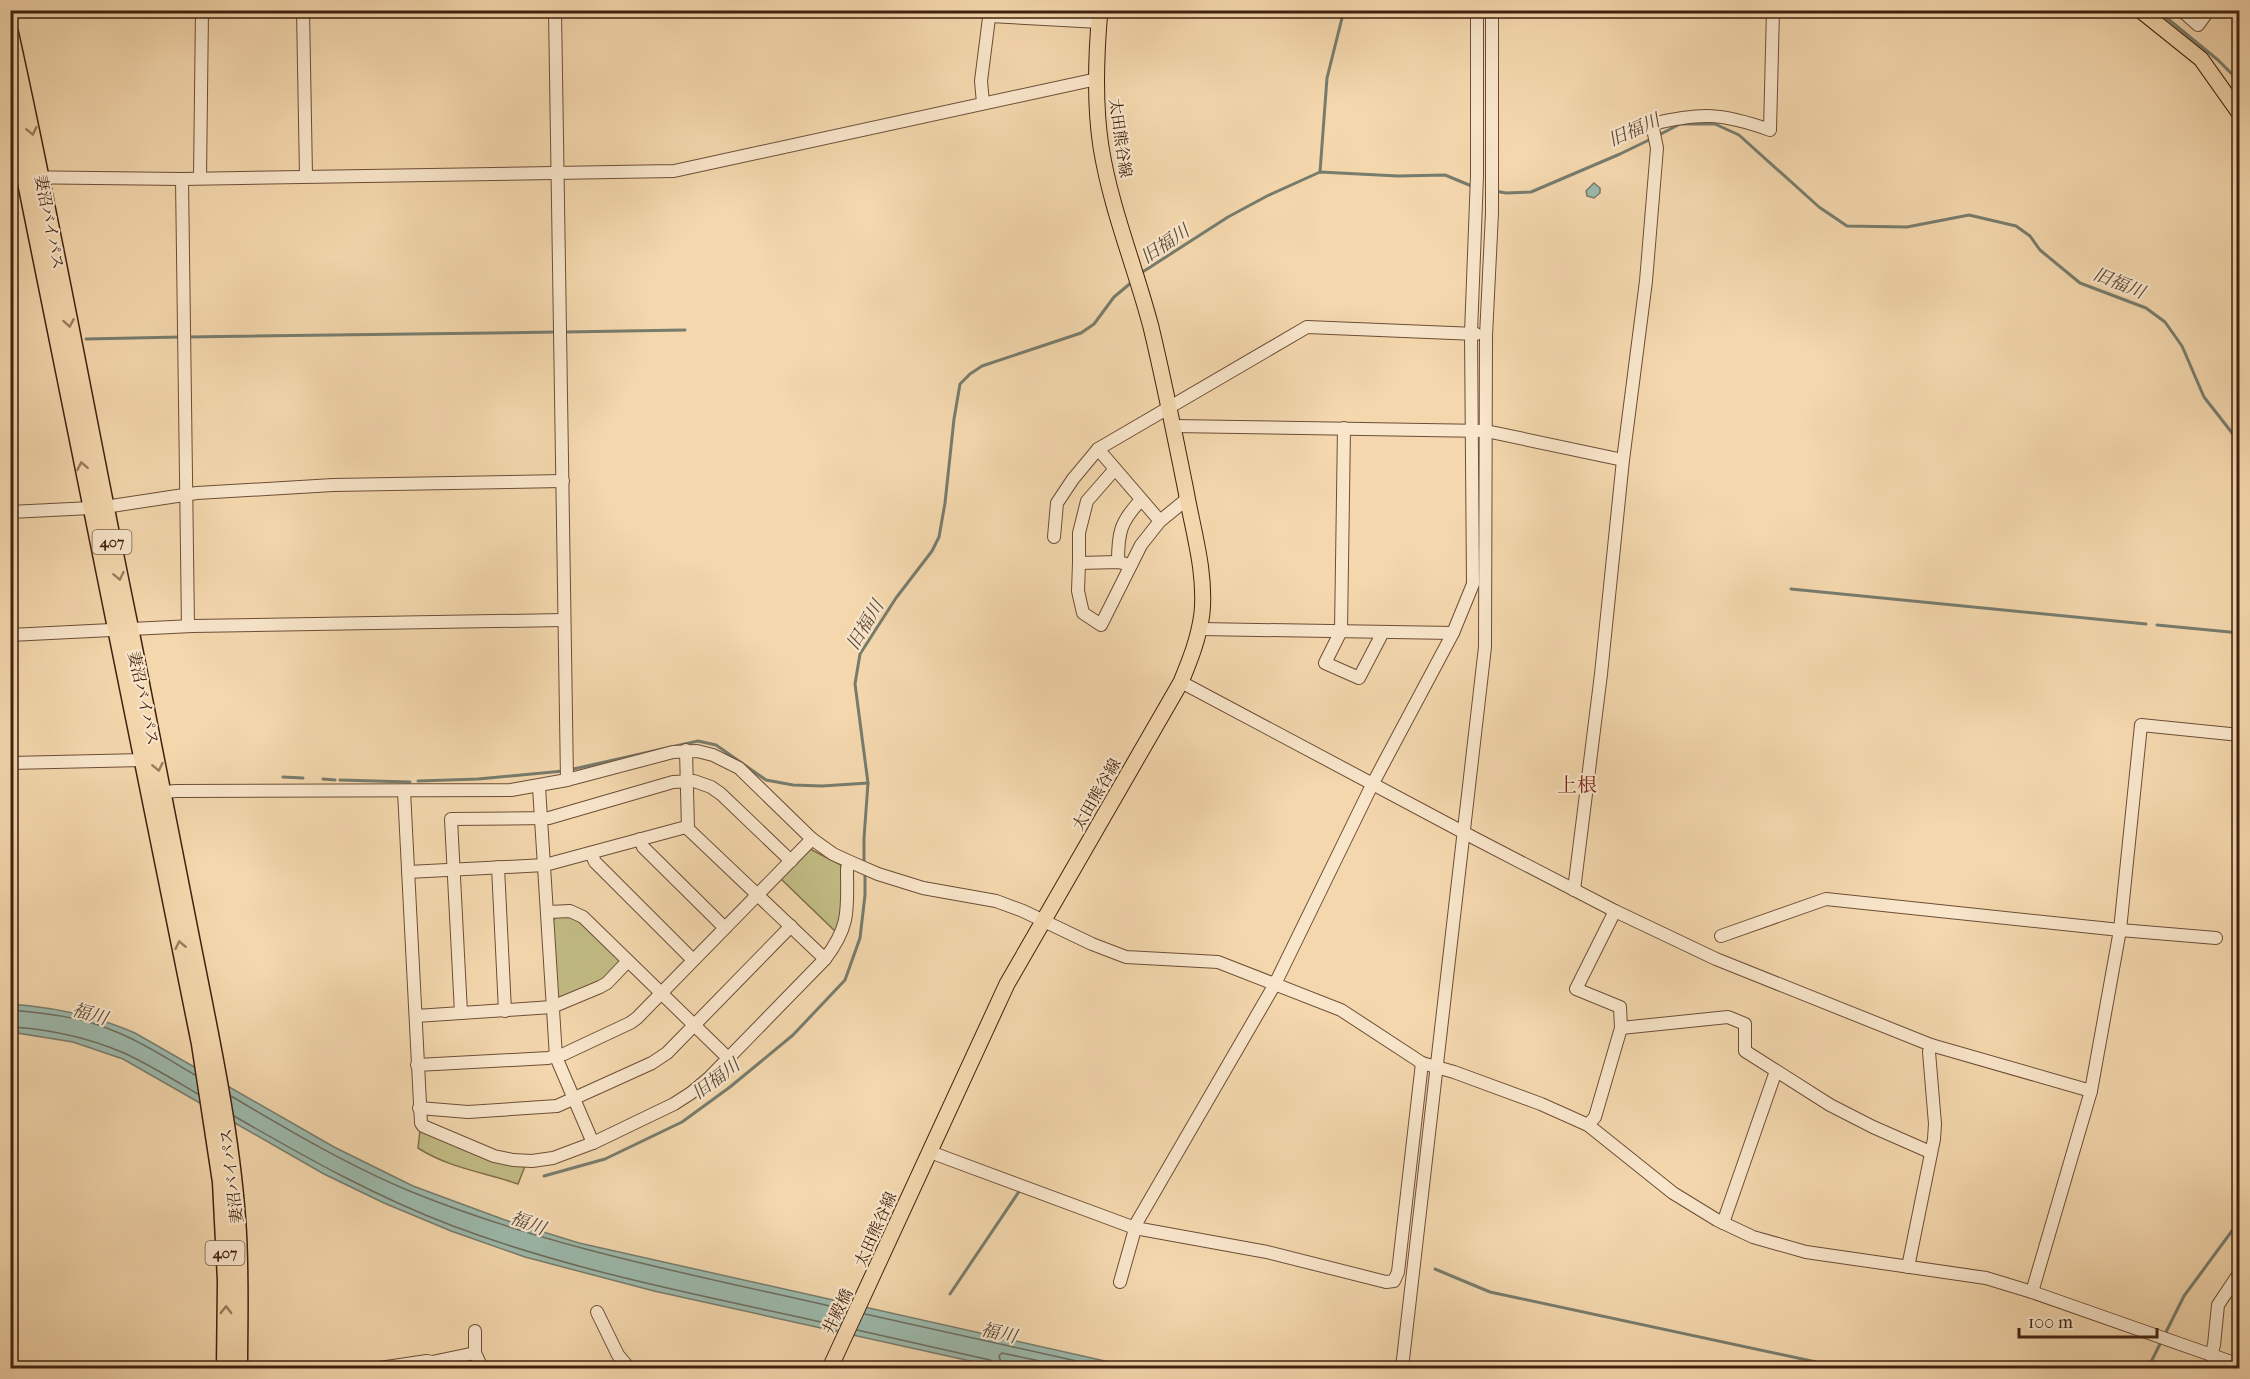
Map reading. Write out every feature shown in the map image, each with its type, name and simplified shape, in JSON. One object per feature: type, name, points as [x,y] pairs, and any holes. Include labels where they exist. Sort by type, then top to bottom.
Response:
[{"type":"highway","name":"妻沼バイパス","points":[[10,33],[26,177]]},
{"type":"highway","name":"妻沼バイパス","points":[[10,103],[98,507],[207,1047],[238,1231],[238,1368]]},
{"type":"highway","name":"妻沼バイパス","points":[[123,629],[142,760],[157,793]]},
{"type":"highway","name":"妻沼バイパス","points":[[221,1140],[226,1281],[225,1368]]},
{"type":"main road","points":[[2140,10],[2201,59],[2239,111]]},
{"type":"main road","name":"太田熊谷線","points":[[869,1285],[1007,984],[1180,682],[1200,629],[1203,590],[1199,557],[1173,426],[1150,325],[1115,209],[1101,146],[1097,79],[1100,16]]},
{"type":"main road","name":"井殿橋","points":[[830,1368],[869,1285]]},
{"type":"street","points":[[200,178],[201,10]]},
{"type":"street","points":[[303,10],[306,176]]},
{"type":"street","points":[[555,10],[567,780]]},
{"type":"street","points":[[1120,1282],[1135,1228],[1275,984],[1372,785],[1453,633],[1473,584],[1471,333],[1477,176],[1477,10]]},
{"type":"street","points":[[1402,1368],[1485,647],[1486,336],[1492,213],[1492,10]]},
{"type":"street","points":[[1574,890],[1623,460],[1646,281],[1657,148],[1652,124],[1706,114],[1738,118],[1770,130],[1773,10]]},
{"type":"street","points":[[2181,10],[2199,25],[2209,10]]},
{"type":"street","points":[[983,103],[981,81],[990,13],[1100,16]]},
{"type":"street","points":[[26,177],[182,179],[674,171],[1097,79]]},
{"type":"street","points":[[182,179],[188,626]]},
{"type":"street","points":[[1054,537],[1057,503],[1098,449],[1307,327],[1471,333],[1486,336]]},
{"type":"street","points":[[1173,426],[1486,431],[1623,460]]},
{"type":"street","points":[[1344,428],[1341,631],[1325,663],[1359,678],[1383,632]]},
{"type":"street","points":[[1098,449],[1160,522]]},
{"type":"street","points":[[1115,469],[1088,501],[1079,533],[1078,591],[1083,614],[1101,625],[1141,545],[1160,522],[1187,499]]},
{"type":"street","points":[[10,512],[98,507],[185,495],[333,485],[563,481]]},
{"type":"street","points":[[1118,562],[1118,535],[1129,512],[1141,500]]},
{"type":"street","points":[[1079,563],[1118,562],[1131,565]]},
{"type":"street","points":[[10,635],[188,626],[564,620]]},
{"type":"street","points":[[1200,629],[1453,633]]},
{"type":"street","points":[[1180,682],[1574,890],[1716,959],[1931,1045],[2091,1091]]},
{"type":"street","points":[[2032,1292],[2091,1091],[2120,930],[2141,725],[2240,735]]},
{"type":"street","points":[[686,750],[688,828]]},
{"type":"street","points":[[157,793],[511,790],[539,787],[637,760],[686,750],[713,755],[738,768],[812,839],[852,863],[922,888],[996,901],[1126,957],[1218,962],[1341,1010],[1422,1063],[1541,1104],[1588,1125],[1673,1193],[1723,1223],[1753,1237],[1806,1252],[1986,1278],[2240,1365]]},
{"type":"street","points":[[10,763],[142,760]]},
{"type":"street","points":[[461,1013],[451,819],[541,819],[673,782],[704,783],[721,794],[791,861]]},
{"type":"street","points":[[539,787],[556,1057],[593,1143]]},
{"type":"street","points":[[404,791],[419,1118],[423,1126],[505,1159],[542,1161],[593,1143],[674,1104],[691,1093],[825,959],[839,941],[845,927],[848,897],[847,869],[852,863]]},
{"type":"street","points":[[408,873],[544,865],[681,827],[688,828],[825,959]]},
{"type":"street","points":[[640,839],[643,848],[724,928]]},
{"type":"street","points":[[417,1065],[556,1057],[630,1023],[812,839]]},
{"type":"street","points":[[591,853],[595,862],[693,960]]},
{"type":"street","points":[[498,867],[505,1011]]},
{"type":"street","points":[[1721,936],[1826,899],[2216,938]]},
{"type":"street","points":[[1588,1125],[1595,1117],[1621,1028],[1620,1007],[1575,989],[1615,911]]},
{"type":"street","points":[[548,912],[576,912],[728,1058]]},
{"type":"street","points":[[419,1108],[468,1112],[548,1108],[573,1100],[652,1063],[667,1053],[791,926]]},
{"type":"street","points":[[416,1016],[552,1007],[607,983],[627,962]]},
{"type":"street","points":[[1621,1028],[1728,1017],[1745,1024],[1745,1051],[1853,1117],[1930,1152]]},
{"type":"street","points":[[1908,1267],[1935,1124],[1929,1052],[1931,1045]]},
{"type":"street","points":[[930,1152],[1135,1228],[1267,1252],[1386,1282],[1394,1281],[1398,1272],[1422,1063]]},
{"type":"street","points":[[1723,1223],[1776,1071]]},
{"type":"street","points":[[2211,1355],[2218,1305],[2240,1272]]},
{"type":"street","points":[[597,1312],[618,1354],[629,1368]]},
{"type":"street","points":[[475,1332],[475,1353],[482,1368]]},
{"type":"street","points":[[383,1368],[427,1361],[433,1365],[475,1353]]},
{"type":"shaded area","points":[[810,849],[841,865],[843,904],[837,933],[781,879]]},
{"type":"shaded area","points":[[556,916],[573,916],[619,958],[620,965],[604,981],[561,1001],[556,997],[553,921]]},
{"type":"shaded area","points":[[420,1130],[525,1166],[518,1184],[454,1165],[430,1155],[418,1148]]},
{"type":"water","points":[[1594,183],[1600,188],[1600,193],[1594,198],[1587,196],[1586,191]]},
{"type":"water","points":[[10,1004],[74,1013],[135,1033],[334,1147],[413,1186],[505,1220],[579,1243],[1136,1368],[1002,1368],[654,1291],[525,1257],[451,1231],[384,1203],[324,1174],[123,1059],[73,1042],[11,1032]]},
{"type":"waterway","points":[[1320,172],[1327,78],[1344,10]]},
{"type":"waterway","points":[[2157,10],[2218,60],[2240,82]]},
{"type":"waterway","name":"旧福川","points":[[1657,136],[1680,124],[1715,124],[1739,135],[1819,207],[1847,226],[1907,227],[1969,215],[2016,226],[2030,236],[2040,250],[2080,283],[2146,308],[2165,322],[2182,346],[2204,397],[2240,443]]},
{"type":"waterway","name":"旧福川","points":[[1495,191],[1531,192],[1651,139]]},
{"type":"waterway","name":"旧福川","points":[[1141,273],[1228,217],[1320,172],[1398,176],[1445,175],[1474,187]]},
{"type":"waterway","name":"旧福川","points":[[864,864],[868,783],[855,684],[860,654],[896,598],[932,551],[939,537],[960,384],[982,366],[1081,333],[1094,324],[1114,297],[1132,282]]},
{"type":"waterway","points":[[565,332],[685,330]]},
{"type":"waterway","points":[[187,337],[558,332]]},
{"type":"waterway","points":[[86,339],[180,337]]},
{"type":"waterway","points":[[1791,589],[2146,624]]},
{"type":"waterway","points":[[2157,625],[2240,633]]},
{"type":"waterway","points":[[569,770],[698,741],[716,745],[766,780],[793,785],[822,786],[868,783]]},
{"type":"waterway","points":[[418,781],[478,779],[563,771]]},
{"type":"waterway","points":[[283,777],[303,778]]},
{"type":"waterway","points":[[323,779],[335,780]]},
{"type":"waterway","points":[[340,780],[410,782]]},
{"type":"waterway","name":"旧福川","points":[[544,1176],[605,1159],[682,1122],[730,1087],[793,1035],[845,980],[860,938],[865,871]]},
{"type":"waterway","points":[[950,1294],[1020,1190]]},
{"type":"waterway","name":"旧福川","points":[[2164,1336],[2184,1296],[2240,1220]]},
{"type":"waterway","points":[[1435,1269],[1490,1292],[1844,1368]]},
{"type":"waterway","name":"旧福川","points":[[2148,1368],[2161,1342]]},
{"type":"district","name":"上根","points":[[1577,785]]},
{"type":"water label","name":"福川","points":[[90,1014]]},
{"type":"water label","name":"福川","points":[[528,1223]]},
{"type":"water label","name":"福川","points":[[999,1333]]}]
